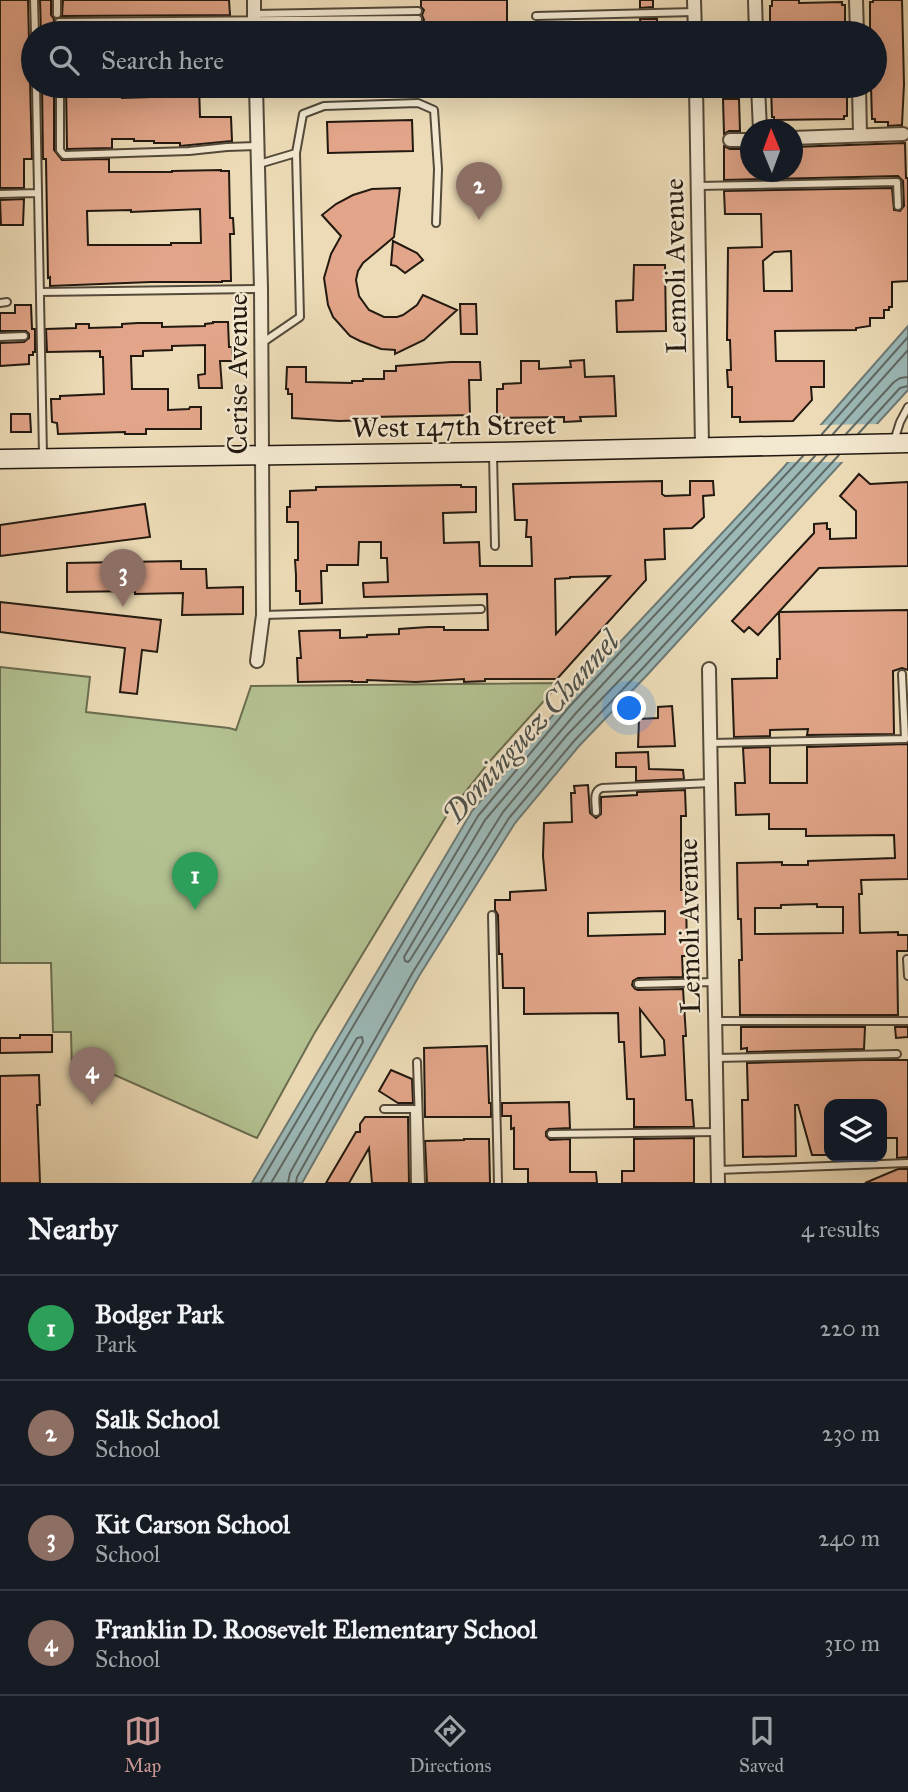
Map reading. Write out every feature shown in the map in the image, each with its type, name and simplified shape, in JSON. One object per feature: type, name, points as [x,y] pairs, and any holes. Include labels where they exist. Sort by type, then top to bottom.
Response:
[{"type":"street","points":[[254,0],[254,21]]},
{"type":"street","points":[[755,0],[756,21]]},
{"type":"street","points":[[856,0],[857,21]]},
{"type":"street","name":"Cerise Avenue","points":[[256,98],[261,289],[263,615],[257,661]]},
{"type":"street","name":"Lemoli Avenue","points":[[696,98],[702,446]]},
{"type":"street","points":[[759,98],[760,119]]},
{"type":"street","points":[[859,98],[860,135]]},
{"type":"street","points":[[803,138],[903,134]]},
{"type":"street","points":[[730,141],[740,141]]},
{"type":"street","name":"West 147th Street","points":[[0,459],[901,443]]},
{"type":"street","name":"Lemoli Avenue","points":[[709,669],[718,1176]]},
{"type":"lane","points":[[34,0],[35,21]]},
{"type":"lane","points":[[57,0],[57,15]]},
{"type":"lane","points":[[536,16],[694,6]]},
{"type":"lane","points":[[281,21],[418,11]]},
{"type":"lane","points":[[336,21],[418,19]]},
{"type":"lane","points":[[36,98],[43,458]]},
{"type":"lane","points":[[60,98],[60,150],[65,155],[257,146]]},
{"type":"lane","points":[[261,344],[300,317],[296,153],[303,114],[322,107],[418,103],[434,110],[438,169],[436,223]]},
{"type":"lane","points":[[258,164],[296,153]]},
{"type":"lane","points":[[698,186],[897,182],[898,206]]},
{"type":"lane","points":[[0,194],[37,193]]},
{"type":"lane","points":[[40,292],[261,289]]},
{"type":"lane","points":[[0,337],[24,336]]},
{"type":"lane","points":[[901,443],[900,422],[908,407]]},
{"type":"lane","points":[[493,452],[495,547]]},
{"type":"lane","points":[[263,615],[481,609]]},
{"type":"lane","points":[[710,743],[905,739],[902,674]]},
{"type":"lane","points":[[596,812],[595,793],[598,789],[711,783]]},
{"type":"lane","points":[[492,915],[498,1183]]},
{"type":"lane","points":[[907,959],[908,976]]},
{"type":"lane","points":[[638,984],[715,982]]},
{"type":"lane","points":[[715,1021],[908,1021]]},
{"type":"lane","points":[[716,1058],[897,1054]]},
{"type":"lane","points":[[417,1062],[421,1183]]},
{"type":"lane","points":[[384,1109],[414,1109],[415,1183]]},
{"type":"lane","points":[[551,1134],[717,1132]]},
{"type":"lane","points":[[718,1176],[908,1163]]},
{"type":"green space","points":[[0,667],[90,677],[86,712],[236,730],[251,686],[560,683],[490,761],[447,815],[314,1034],[257,1138],[108,1072],[72,1073],[71,1032],[53,1032],[51,963],[0,963]]},
{"type":"water","points":[[908,326],[908,390],[579,746],[515,823],[419,976],[302,1183],[252,1183],[472,811],[564,702],[783,468]]},
{"type":"pier","points":[[881,424],[846,462],[784,462],[815,425]]},
{"type":"building","points":[[0,0],[28,0],[29,21],[21,21],[21,98],[30,98],[32,159],[24,159],[24,188],[0,188]]},
{"type":"building","points":[[40,0],[51,0],[54,21],[41,21]]},
{"type":"building","points":[[63,0],[229,0],[230,15],[62,16]]},
{"type":"building","points":[[421,0],[507,0],[507,21],[423,21],[424,10]]},
{"type":"building","points":[[640,0],[653,0],[653,7],[640,8]]},
{"type":"building","points":[[772,0],[799,0],[799,3],[842,2],[842,5],[845,5],[845,21],[770,21]]},
{"type":"building","points":[[902,0],[902,125],[888,126],[888,122],[875,122],[875,119],[872,119],[871,98],[887,98],[887,21],[870,21],[870,2]]},
{"type":"building","points":[[640,19],[657,19],[657,21]]},
{"type":"building","points":[[42,98],[54,98],[54,150],[62,160],[109,159],[109,172],[229,171],[230,218],[233,218],[234,234],[230,234],[231,281],[50,286],[46,159],[43,159]],"holes":[[[200,209],[201,243],[88,245],[87,211]]]},
{"type":"building","points":[[66,98],[199,98],[200,117],[231,117],[232,141],[180,146],[180,143],[112,139],[112,148],[67,149]]},
{"type":"building","points":[[771,98],[847,98],[847,116],[844,116],[844,119],[774,117]]},
{"type":"building","points":[[723,99],[739,99],[740,131],[724,134]]},
{"type":"building","points":[[412,120],[413,151],[328,153],[327,122]]},
{"type":"building","points":[[905,143],[908,178],[908,281],[892,282],[892,307],[884,310],[884,318],[870,318],[870,326],[856,330],[775,331],[776,361],[824,361],[824,387],[811,387],[812,400],[793,421],[740,422],[740,417],[732,417],[732,387],[728,387],[727,370],[731,370],[730,340],[727,340],[728,248],[762,247],[761,214],[725,214],[724,191],[892,188],[894,210],[900,211],[904,206],[903,181],[898,176],[803,178],[803,147]],"holes":[[[791,251],[792,291],[764,291],[763,261],[774,252]]]},
{"type":"building","points":[[724,146],[740,149],[740,180],[724,180]]},
{"type":"building","points":[[400,188],[394,237],[363,263],[358,271],[356,280],[359,296],[369,310],[384,317],[403,315],[417,305],[423,295],[457,310],[424,340],[395,354],[395,350],[381,349],[350,336],[333,317],[328,305],[324,278],[331,254],[341,236],[322,215],[353,195],[372,189]]},
{"type":"building","points":[[24,199],[23,225],[1,225],[0,200]]},
{"type":"building","points":[[393,241],[417,253],[423,260],[405,273],[391,265]]},
{"type":"building","points":[[634,265],[665,265],[666,331],[617,332],[616,301],[633,300]]},
{"type":"building","points":[[460,304],[476,304],[477,334],[461,334]]},
{"type":"building","points":[[15,305],[31,305],[35,352],[29,355],[29,364],[0,366],[0,343],[24,342],[29,338],[26,331],[0,331],[0,313],[15,313]]},
{"type":"building","points":[[213,322],[228,322],[229,347],[232,347],[233,361],[220,361],[222,388],[199,388],[198,375],[205,374],[205,345],[172,346],[172,350],[143,351],[143,356],[131,356],[132,389],[168,389],[168,410],[201,407],[201,429],[146,429],[146,434],[58,434],[57,423],[52,422],[51,399],[60,399],[60,396],[104,394],[103,357],[100,357],[100,351],[47,352],[46,329],[76,328],[76,324],[89,324],[89,328],[162,323],[162,327],[205,326]]},
{"type":"building","points":[[584,360],[585,377],[614,376],[616,416],[580,417],[581,421],[564,422],[564,417],[497,418],[497,389],[503,389],[503,384],[521,383],[521,361],[539,361],[539,369],[571,367],[570,361]]},
{"type":"building","points":[[480,362],[481,380],[469,380],[470,415],[372,417],[372,420],[339,421],[292,418],[292,394],[288,394],[286,389],[287,367],[306,367],[306,382],[352,383],[363,379],[384,379],[384,371],[396,371],[396,366]]},
{"type":"building","points":[[11,414],[30,414],[31,432],[11,432]]},
{"type":"building","points":[[859,474],[870,484],[908,482],[908,566],[819,568],[758,635],[749,627],[744,632],[732,621],[814,533],[814,524],[827,523],[830,539],[856,538],[856,511],[840,496]]},
{"type":"building","points":[[662,481],[662,494],[665,496],[690,495],[690,481],[713,481],[714,495],[703,496],[704,517],[692,528],[664,529],[665,559],[645,560],[646,580],[557,679],[298,682],[297,658],[301,658],[299,631],[340,630],[340,638],[399,634],[399,629],[428,627],[444,627],[444,630],[488,630],[487,594],[364,597],[363,583],[388,582],[387,558],[381,558],[381,542],[359,542],[358,565],[327,565],[327,571],[321,571],[322,603],[300,604],[300,591],[296,591],[295,560],[298,560],[298,522],[287,522],[290,491],[316,490],[316,487],[476,487],[476,512],[443,513],[444,543],[479,542],[480,566],[532,566],[531,537],[526,537],[527,520],[515,520],[513,484]],"holes":[[[610,576],[556,634],[555,579]]]},
{"type":"building","points":[[145,504],[150,537],[0,556],[0,525]]},
{"type":"building","points":[[181,561],[181,569],[206,569],[207,588],[243,587],[243,614],[182,615],[183,593],[67,592],[67,563]]},
{"type":"building","points":[[0,602],[161,620],[157,652],[142,650],[137,694],[120,692],[125,648],[0,632]]},
{"type":"building","points":[[908,610],[908,670],[902,668],[893,671],[894,734],[807,735],[808,729],[770,730],[770,736],[734,737],[732,679],[777,678],[777,659],[780,659],[779,612]]},
{"type":"building","points":[[672,706],[675,746],[638,747],[639,719],[658,718],[658,707]]},
{"type":"building","points":[[908,744],[908,879],[861,880],[862,894],[859,894],[860,933],[898,932],[898,935],[908,935],[908,951],[897,951],[898,1015],[740,1015],[739,960],[742,960],[737,863],[782,862],[782,865],[808,865],[808,861],[895,858],[894,835],[806,836],[806,829],[769,829],[769,814],[736,815],[735,783],[745,783],[743,748],[770,747],[770,783],[807,783],[807,747]],"holes":[[[817,904],[817,907],[843,907],[843,933],[755,934],[755,908]]]},
{"type":"building","points":[[648,752],[649,769],[683,770],[684,779],[636,781],[636,767],[616,767],[616,753]]},
{"type":"building","points":[[588,785],[590,813],[596,818],[601,814],[601,797],[685,790],[686,816],[681,816],[681,890],[686,890],[687,956],[682,956],[683,977],[638,978],[632,985],[638,990],[683,989],[686,1100],[692,1100],[694,1127],[634,1127],[634,1099],[627,1099],[624,1042],[619,1042],[618,1013],[524,1014],[524,988],[503,988],[495,900],[510,900],[510,892],[546,890],[544,823],[572,822],[571,793],[575,793],[574,786]],"holes":[[[665,911],[665,934],[588,936],[588,913]],[[640,1009],[664,1040],[665,1055],[641,1057]]]},
{"type":"building","points":[[741,1027],[865,1027],[864,1049],[747,1052],[747,1048],[741,1049]]},
{"type":"building","points":[[895,1027],[908,1027],[908,1037],[896,1038]]},
{"type":"building","points":[[20,1035],[52,1035],[52,1052],[0,1053],[0,1038],[20,1038]]},
{"type":"building","points":[[487,1046],[491,1117],[425,1117],[424,1048]]},
{"type":"building","points":[[908,1060],[908,1157],[897,1158],[897,1138],[887,1138],[887,1099],[824,1099],[824,1155],[812,1155],[798,1105],[795,1105],[796,1156],[743,1157],[742,1100],[748,1100],[747,1063]]},
{"type":"building","points":[[391,1070],[412,1079],[413,1103],[398,1103],[379,1091]]},
{"type":"building","points":[[39,1075],[40,1105],[37,1105],[40,1183],[0,1183],[0,1076]]},
{"type":"building","points":[[569,1102],[570,1128],[549,1129],[546,1136],[550,1140],[570,1139],[570,1172],[596,1172],[597,1183],[528,1183],[528,1169],[514,1169],[514,1128],[511,1129],[511,1116],[502,1116],[502,1103]]},
{"type":"building","points":[[365,1117],[408,1117],[409,1183],[372,1183],[369,1148],[349,1183],[326,1183],[356,1132],[360,1132],[360,1124]]},
{"type":"building","points":[[694,1138],[694,1183],[622,1183],[622,1171],[634,1171],[634,1139]]},
{"type":"building","points":[[489,1139],[490,1183],[427,1183],[425,1141]]},
{"type":"building","points":[[898,1169],[908,1169],[908,1183],[865,1183]]},
{"type":"place","name":"Salk School","points":[[479,220]]},
{"type":"place","name":"Kit Carson School","points":[[123,607]]},
{"type":"place","name":"Bodger Park","points":[[195,910]]},
{"type":"place","name":"Franklin D. Roosevelt Elementary School","points":[[92,1105]]},
{"type":"water label","name":"Dominguez Channel","points":[[531,728]]}]
